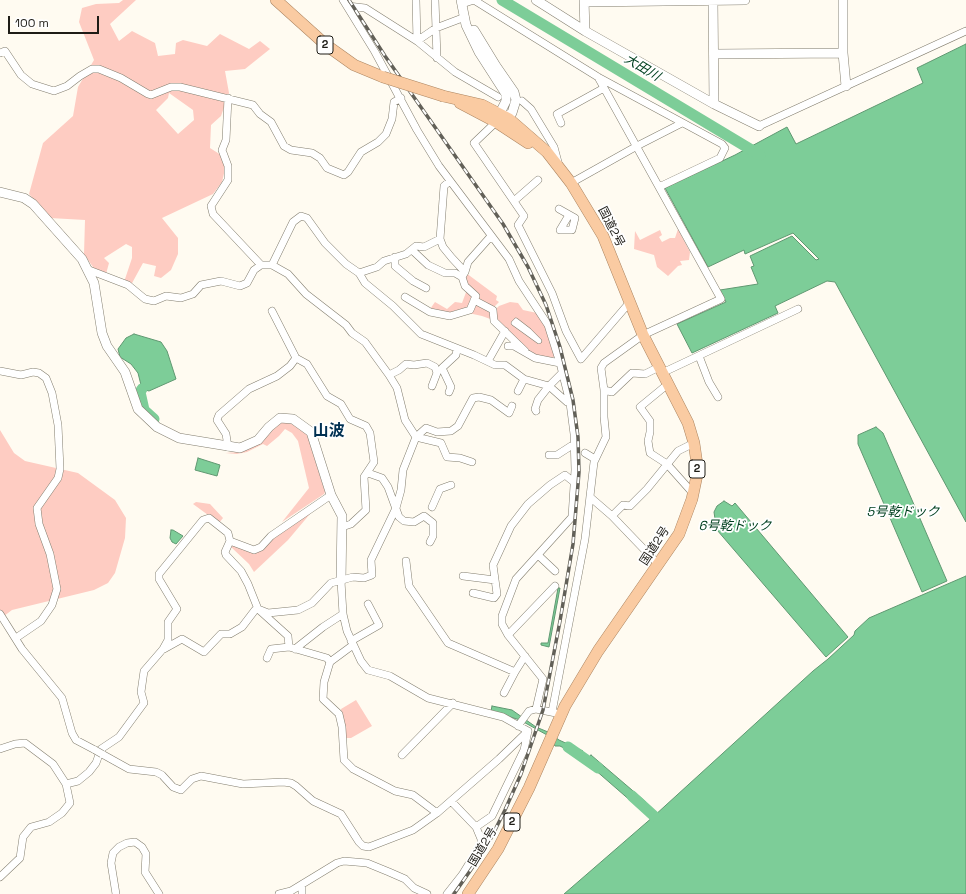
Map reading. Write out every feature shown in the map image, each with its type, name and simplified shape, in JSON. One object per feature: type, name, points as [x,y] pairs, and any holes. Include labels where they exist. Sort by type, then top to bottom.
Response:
[{"type":"highway","name":"国道2号","points":[[276,0],[326,45],[354,65],[383,77],[443,96],[482,105],[532,138],[560,167],[574,187],[603,236],[643,335],[688,423],[694,443],[697,464],[695,487],[689,511],[679,534],[556,713],[553,733],[548,745],[498,849],[468,894]]},
{"type":"highway","name":"国道2号","points":[[500,118],[520,137],[544,155],[574,187]]},
{"type":"street","points":[[343,0],[348,6],[401,98],[417,130],[450,181],[509,259],[519,281],[548,325],[560,362],[570,403],[574,447],[575,483],[572,517],[516,579],[502,616],[502,624],[508,635],[543,679],[536,708]]},
{"type":"street","points":[[362,0],[365,8]]},
{"type":"street","points":[[416,0],[417,41]]},
{"type":"street","points":[[435,0],[437,58]]},
{"type":"street","points":[[630,302],[581,359],[566,331],[552,294],[526,244],[518,225],[524,216],[474,143],[500,118],[506,101],[506,94],[479,52],[466,25],[461,2],[473,0],[598,77],[722,144],[725,148],[720,158],[659,187]]},
{"type":"street","points":[[536,0],[585,31],[714,104],[759,126],[966,31]]},
{"type":"street","points":[[713,0],[714,104]]},
{"type":"street","points":[[585,31],[584,1],[745,0]]},
{"type":"street","points":[[843,0],[843,53],[846,86]]},
{"type":"street","points":[[348,6],[365,8],[417,41],[455,72],[498,97]]},
{"type":"street","points":[[417,41],[436,28],[465,17]]},
{"type":"street","points":[[0,53],[5,51],[21,75],[32,84],[54,91],[67,86],[92,69],[99,69],[121,78],[152,95],[171,87],[180,87],[253,105],[260,114],[271,122],[284,146],[291,150],[312,153],[320,158],[327,168],[344,175],[348,172],[361,152],[378,142],[386,134],[392,119],[394,102],[401,98]]},
{"type":"street","points":[[714,54],[843,53]]},
{"type":"street","points":[[518,726],[529,710],[536,708],[556,713],[585,539],[595,459],[606,437],[604,390],[601,368],[604,363],[643,335],[721,299],[598,77]]},
{"type":"street","points":[[561,123],[556,114],[604,88]]},
{"type":"street","points":[[228,98],[226,140],[222,150],[228,166],[228,180],[211,206],[213,214],[261,265]]},
{"type":"street","points":[[522,101],[531,109],[554,148],[560,167]]},
{"type":"street","points":[[574,187],[637,146],[682,123]]},
{"type":"street","points":[[514,201],[538,180]]},
{"type":"street","points":[[450,181],[444,186],[440,239],[443,247],[464,274]]},
{"type":"street","points":[[0,192],[24,198],[33,204],[82,259],[89,270],[94,283],[102,332],[107,346],[125,372],[138,409],[157,427],[179,438],[240,448],[258,440],[269,427],[280,418],[293,419],[311,432],[331,494],[342,516],[341,581],[343,614],[352,643],[361,661],[368,670],[390,676],[428,698],[453,703],[504,717],[528,731]]},
{"type":"street","points":[[559,209],[572,216],[588,210]]},
{"type":"street","points":[[272,265],[293,222],[301,216],[307,218],[325,243],[346,264],[359,273],[365,283],[393,306],[420,334],[495,365],[505,366],[524,379],[549,386],[570,403]]},
{"type":"street","points":[[405,298],[430,312],[450,316],[470,310],[476,296],[465,286],[464,274],[468,262],[491,236]]},
{"type":"street","points":[[359,273],[377,267],[384,261],[406,254],[416,246],[424,247],[440,239]]},
{"type":"street","points":[[412,250],[428,265],[445,273],[464,274]]},
{"type":"street","points":[[395,257],[395,266],[413,281],[426,288]]},
{"type":"street","points":[[89,270],[128,285],[145,299],[154,301],[171,295],[181,298],[193,294],[201,285],[221,281],[240,286],[247,283],[254,270],[261,265],[272,265],[288,274],[306,294],[346,325],[352,333],[365,342],[389,375],[400,398],[405,420],[416,437],[441,443],[446,457],[460,458],[472,462]]},
{"type":"street","points":[[474,300],[493,310],[494,321],[525,351],[535,358],[560,362]]},
{"type":"street","points":[[604,390],[612,392],[632,373],[645,374],[661,370],[699,356],[798,309]]},
{"type":"street","points":[[272,311],[296,358],[307,364],[327,396],[341,404],[350,419],[366,426],[370,433],[374,462],[368,473],[364,476],[363,484],[366,510],[351,524],[342,527]]},
{"type":"street","points":[[516,321],[529,331],[539,342],[538,342],[514,323],[516,321]]},
{"type":"street","points":[[488,361],[504,331]]},
{"type":"street","points":[[508,346],[514,346],[525,351]]},
{"type":"street","points":[[449,392],[451,387],[442,368],[456,355],[457,349]]},
{"type":"street","points":[[699,356],[709,382],[718,397]]},
{"type":"street","points":[[228,447],[226,434],[217,420],[219,415],[249,389],[277,376],[290,366],[296,358]]},
{"type":"street","points":[[389,375],[399,370],[406,364],[414,365],[427,363],[435,367],[437,373],[432,386]]},
{"type":"street","points":[[0,371],[21,375],[33,372],[39,373],[46,378],[52,393],[58,425],[60,469],[58,478],[37,508],[39,524],[50,554],[57,589],[52,605],[41,621],[16,638]]},
{"type":"street","points":[[536,411],[535,409],[538,400],[562,373]]},
{"type":"street","points":[[518,391],[524,379]]},
{"type":"street","points":[[668,384],[640,407],[650,420],[648,441],[650,453],[667,464],[691,491],[695,487]]},
{"type":"street","points":[[258,609],[268,613],[298,610],[312,602],[331,584],[353,577],[364,578],[372,575],[372,560],[396,508],[402,490],[403,470],[416,437],[426,428],[437,432],[451,431],[458,426],[473,398],[479,397],[491,400],[509,413],[512,406]]},
{"type":"street","points":[[612,516],[623,505],[630,506],[647,489],[678,451],[694,443]]},
{"type":"street","points":[[549,455],[557,455],[570,446],[574,447]]},
{"type":"street","points":[[585,453],[595,459]]},
{"type":"street","points":[[368,473],[382,478],[388,487],[396,508],[404,521],[414,522],[424,516],[433,523],[433,536],[430,542]]},
{"type":"street","points":[[473,594],[494,598],[497,594],[492,565],[500,546],[515,520],[528,504],[550,485],[565,475],[575,483]]},
{"type":"street","points":[[432,507],[440,489],[451,485]]},
{"type":"street","points":[[230,541],[254,550],[261,547],[271,536],[331,494]]},
{"type":"street","points":[[590,497],[612,516],[659,564]]},
{"type":"street","points":[[164,649],[168,640],[168,622],[177,609],[159,579],[159,574],[203,520],[208,518],[228,533],[230,541],[225,552],[226,555],[241,571],[258,609],[288,636],[292,648]]},
{"type":"street","points":[[538,555],[555,571]]},
{"type":"street","points":[[406,562],[409,586],[446,641],[515,672]]},
{"type":"street","points":[[463,576],[495,580]]},
{"type":"street","points":[[508,635],[555,586]]},
{"type":"street","points":[[368,604],[379,625],[352,643],[330,662],[324,682],[322,698],[339,714],[342,728],[344,760],[353,769],[395,791],[413,796],[437,812]]},
{"type":"street","points":[[66,784],[78,782],[89,772],[96,763],[101,749],[119,737],[144,703],[141,692],[144,671],[164,649],[182,639],[204,652],[221,634],[230,634],[242,627],[255,610],[258,609]]},
{"type":"street","points":[[0,614],[38,671],[62,698],[72,733],[76,740],[129,769],[156,772],[162,775],[173,787],[181,790],[192,779],[201,776],[242,784],[283,782],[291,784],[296,786],[314,801],[340,814],[364,846],[380,844],[412,830],[452,801],[528,731]]},
{"type":"street","points":[[292,648],[343,614]]},
{"type":"street","points":[[168,628],[176,642]]},
{"type":"street","points":[[268,658],[271,649],[292,648],[327,658],[330,662]]},
{"type":"street","points":[[504,693],[525,656]]},
{"type":"street","points":[[402,754],[453,703]]},
{"type":"street","points":[[476,826],[492,816],[524,750],[528,731]]},
{"type":"street","points":[[0,750],[16,744],[25,743],[53,764],[66,784],[70,803],[62,813],[49,822],[30,827],[23,837],[20,858],[0,877]]},
{"type":"street","points":[[447,894],[462,875],[481,844],[481,839],[476,826],[452,801]]},
{"type":"street","points":[[116,894],[111,863],[113,853],[119,847],[127,843],[135,842],[142,847],[146,854],[144,872],[159,894]]},
{"type":"street","points":[[279,894],[291,891],[337,863],[355,861],[366,863],[405,879],[414,888],[426,894]]},
{"type":"street","points":[[302,885],[302,894]]},
{"type":"shaded area","points":[[123,0],[136,0],[110,24],[119,41],[132,31],[155,43],[158,56],[175,54],[176,43],[183,40],[207,46],[220,34],[249,49],[260,41],[270,49],[245,69],[225,71],[229,93],[221,116],[211,125],[210,148],[221,155],[225,169],[222,182],[213,194],[162,218],[178,238],[178,254],[171,270],[161,278],[154,276],[156,266],[143,263],[131,285],[124,282],[132,258],[132,247],[126,244],[104,258],[109,263],[106,274],[95,270],[84,254],[85,220],[50,218],[29,194],[43,143],[73,116],[78,87],[94,60],[79,22],[82,8],[96,4],[119,3]],"holes":[[[169,93],[193,110],[194,120],[178,134],[156,110],[168,98]]]},
{"type":"shaded area","points":[[678,229],[690,252],[689,260],[680,261],[682,265],[678,266],[668,276],[657,267],[654,255],[634,249],[635,231],[640,240],[660,230],[662,235],[659,237],[662,242],[670,238],[675,238]]},
{"type":"shaded area","points":[[466,273],[497,296],[496,300],[499,302],[493,308],[493,320],[455,310],[454,314],[430,309],[435,302],[447,309],[455,302],[462,303],[468,287],[465,285]]},
{"type":"shaded area","points":[[510,302],[518,303],[523,310],[537,313],[546,325],[556,355],[551,359],[536,356],[495,321],[495,310],[499,306]]},
{"type":"shaded area","points":[[289,422],[307,434],[325,492],[282,522],[309,488],[298,441],[292,433],[285,429],[267,446],[263,444],[247,452],[237,454],[225,453],[239,452],[280,423]]},
{"type":"shaded area","points":[[0,430],[14,453],[25,461],[78,473],[115,500],[126,518],[125,538],[115,573],[108,583],[94,590],[12,610],[0,619]]},
{"type":"shaded area","points":[[196,502],[210,504],[223,518],[219,523],[193,504]]},
{"type":"shaded area","points":[[315,508],[288,540],[254,572],[249,564],[231,547],[234,545],[253,553],[272,536]]},
{"type":"shaded area","points":[[356,700],[372,726],[351,738],[345,738],[341,709]]},
{"type":"water","points":[[966,44],[966,522],[835,282],[827,281],[775,306],[778,313],[692,353],[677,324],[726,302],[720,290],[758,284],[751,267],[754,266],[750,256],[792,236],[816,260],[819,259],[793,233],[745,254],[744,250],[708,267],[665,188],[735,155],[787,127],[796,144],[923,83],[917,68]]},
{"type":"water","points":[[134,334],[161,342],[167,351],[176,379],[149,391],[142,389],[138,373],[131,364],[120,357],[118,349],[126,338]]},
{"type":"water","name":"5号乾ドック","points":[[876,427],[883,433],[947,581],[922,592],[858,444],[858,435]]},
{"type":"water","points":[[198,458],[220,465],[217,476],[195,470]]},
{"type":"water","name":"6号乾ドック","points":[[724,501],[732,506],[735,503],[848,637],[826,657],[711,523],[715,519],[714,512],[717,506]]},
{"type":"water","points":[[171,530],[183,536],[176,544],[172,542],[170,538]]},
{"type":"water","points":[[966,576],[966,894],[564,894],[654,816],[828,659],[854,635],[855,631],[869,618]]},
{"type":"water","points":[[558,588],[560,588],[549,647],[541,645],[541,643],[548,643]]},
{"type":"water","points":[[492,706],[512,710],[536,727],[583,751],[579,756],[560,746],[555,746],[547,735],[520,720],[491,711]]},
{"type":"water","points":[[591,755],[646,802],[640,809],[586,762]]},
{"type":"waterway","name":"大田川","points":[[502,0],[760,155]]},
{"type":"waterway","points":[[142,389],[140,392],[144,410],[154,419]]},
{"type":"waterway","points":[[568,747],[598,768]]},
{"type":"waterway","points":[[632,796],[654,816]]},
{"type":"railway","points":[[349,0],[385,56],[503,224],[528,267],[546,305],[560,347],[573,400],[578,437],[579,472],[573,544],[543,710],[521,774],[505,810],[486,848],[454,894]]},
{"type":"district","name":"山波","points":[[329,432]]}]
